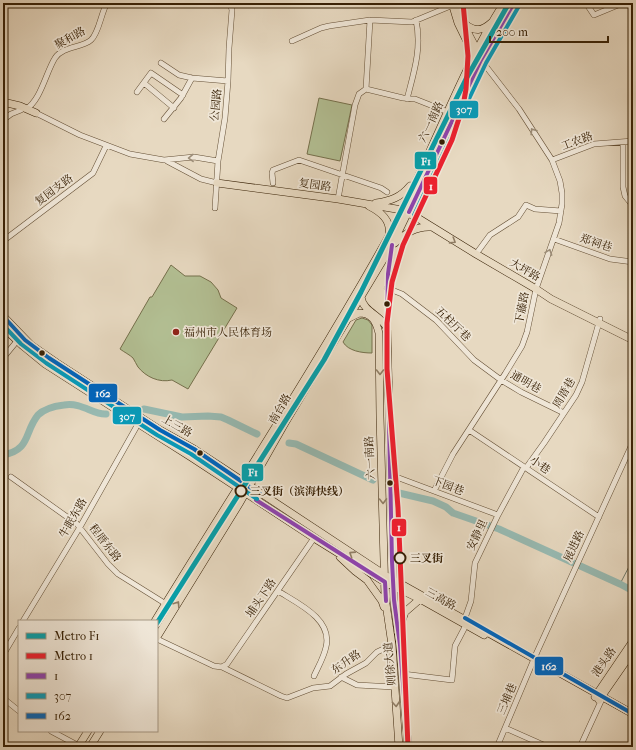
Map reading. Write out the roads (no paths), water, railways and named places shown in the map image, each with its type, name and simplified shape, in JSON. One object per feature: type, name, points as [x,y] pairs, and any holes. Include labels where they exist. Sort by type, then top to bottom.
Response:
[{"type":"main road","name":"六一南路","points":[[405,211],[478,58],[494,20],[504,3]]},
{"type":"main road","name":"六一南路","points":[[405,211],[417,178],[448,112],[478,58],[514,3]]},
{"type":"main road","points":[[454,4],[458,23],[478,58]]},
{"type":"main road","points":[[454,4],[464,23],[478,58]]},
{"type":"main road","points":[[464,23],[471,29],[480,30],[494,20]]},
{"type":"main road","points":[[3,102],[24,110]]},
{"type":"main road","points":[[3,107],[36,113]]},
{"type":"main road","points":[[366,204],[385,202],[397,198],[405,192],[417,178]]},
{"type":"main road","name":"复园路","points":[[217,183],[405,211]]},
{"type":"main road","points":[[366,204],[378,211],[386,219],[390,230],[389,236]]},
{"type":"main road","name":"大坪路","points":[[405,211],[536,289],[552,295],[599,321]]},
{"type":"main road","name":"南台路","points":[[156,620],[237,487],[280,421],[405,211]]},
{"type":"main road","name":"南台路","points":[[158,636],[392,245],[405,211]]},
{"type":"main road","points":[[392,245],[412,230],[423,227],[431,227]]},
{"type":"main road","name":"六一南路","points":[[361,297],[365,307],[385,323],[387,328],[394,583]]},
{"type":"main road","name":"六一南路","points":[[345,322],[355,314],[366,314],[375,320],[380,332],[380,416],[385,578]]},
{"type":"main road","name":"上三路","points":[[3,316],[31,345],[53,361],[160,430],[194,449],[242,480],[385,578]]},
{"type":"main road","points":[[599,321],[633,336]]},
{"type":"main road","points":[[599,321],[633,340]]},
{"type":"main road","name":"上三路","points":[[3,326],[45,364],[191,456],[314,538],[385,578]]},
{"type":"main road","points":[[335,551],[348,565],[370,583],[383,603],[390,630]]},
{"type":"main road","points":[[385,578],[394,583]]},
{"type":"main road","name":"则徐大道","points":[[385,578],[386,606],[392,645],[399,747]]},
{"type":"main road","name":"则徐大道","points":[[394,583],[394,600],[408,747]]},
{"type":"main road","name":"三高路","points":[[394,583],[420,599],[466,622]]},
{"type":"main road","name":"三高路","points":[[394,583],[534,660],[633,718]]},
{"type":"main road","points":[[398,632],[403,622],[403,615],[420,599]]},
{"type":"main road","name":"港头路","points":[[599,697],[633,641]]},
{"type":"main road","name":"港头路","points":[[599,697],[633,651]]},
{"type":"main road","name":"三高路","points":[[599,697],[633,714]]},
{"type":"main road","points":[[78,746],[87,732]]},
{"type":"main road","points":[[90,747],[99,732]]},
{"type":"street","name":"聚和路","points":[[24,110],[30,106],[35,99],[57,56],[92,39],[107,3]]},
{"type":"street","name":"公园路","points":[[215,208],[218,160],[225,118],[228,81],[228,48],[232,10],[230,3]]},
{"type":"street","points":[[586,3],[594,15],[622,3]]},
{"type":"street","points":[[292,41],[321,28],[370,20],[411,22],[454,4]]},
{"type":"street","points":[[366,89],[370,20]]},
{"type":"street","points":[[407,99],[418,58],[418,29],[416,20]]},
{"type":"street","name":"下藤路","points":[[434,491],[453,454],[516,357],[526,337],[536,289],[554,239],[561,211],[561,184],[552,160],[519,109],[478,58]]},
{"type":"street","points":[[161,63],[179,75],[192,78],[228,81]]},
{"type":"street","points":[[137,92],[151,73],[183,95]]},
{"type":"street","points":[[164,119],[183,95],[192,78]]},
{"type":"street","points":[[144,83],[174,108]]},
{"type":"street","points":[[338,200],[357,97],[360,92],[366,89],[407,99],[415,99],[448,112]]},
{"type":"street","points":[[3,120],[11,114],[24,110]]},
{"type":"street","points":[[36,113],[72,132],[130,154],[164,160],[194,157],[218,160]]},
{"type":"street","name":"工农路","points":[[552,160],[594,144],[633,141]]},
{"type":"street","points":[[623,142],[622,187],[625,196],[633,206]]},
{"type":"street","name":"复园支路","points":[[3,241],[93,173],[106,146]]},
{"type":"street","points":[[164,160],[200,179],[217,183]]},
{"type":"street","points":[[273,183],[273,170],[299,160],[381,188],[387,192]]},
{"type":"street","points":[[476,254],[490,235],[518,217],[526,205],[535,209],[561,211]]},
{"type":"street","name":"郑祠巷","points":[[554,239],[610,258],[633,262]]},
{"type":"street","name":"五柱厅巷","points":[[387,288],[400,293],[436,320],[474,360],[501,380]]},
{"type":"street","name":"周厝巷","points":[[525,467],[544,443],[578,392],[599,321]]},
{"type":"street","points":[[3,358],[18,341]]},
{"type":"street","name":"通明巷","points":[[501,380],[521,392],[564,413]]},
{"type":"street","name":"牛眠东路","points":[[24,620],[80,527],[138,424]]},
{"type":"street","name":"小巷","points":[[469,430],[599,517]]},
{"type":"street","name":"展进路","points":[[534,660],[633,442]]},
{"type":"street","name":"安静里","points":[[402,674],[452,680],[455,646],[466,622],[474,568],[489,533],[525,467]]},
{"type":"street","name":"下园巷","points":[[391,475],[434,491],[497,518]]},
{"type":"street","name":"程厝东路","points":[[11,478],[80,527],[108,564],[118,574],[166,604]]},
{"type":"street","name":"埔头下路","points":[[222,667],[229,663],[314,538]]},
{"type":"street","points":[[278,591],[316,616],[324,627],[327,636],[327,645],[314,676]]},
{"type":"street","points":[[3,655],[18,630]]},
{"type":"street","name":"东升路","points":[[158,638],[214,666],[222,667],[287,698],[313,688],[330,686],[341,677],[366,663],[377,652],[392,645]]},
{"type":"street","name":"三埔巷","points":[[497,747],[534,660]]},
{"type":"street","points":[[341,677],[357,685],[394,687]]},
{"type":"street","points":[[580,747],[599,697]]},
{"type":"street","points":[[3,698],[18,710]]},
{"type":"street","points":[[505,728],[548,747]]},
{"type":"street","points":[[53,732],[78,746]]},
{"type":"waterway","points":[[3,455],[12,453],[23,445],[34,421],[38,415],[47,409],[64,405],[76,405],[96,413],[106,414]]},
{"type":"waterway","points":[[144,409],[182,417],[221,417],[257,434]]},
{"type":"waterway","points":[[289,443],[296,444],[373,480]]},
{"type":"waterway","points":[[399,493],[433,501],[446,507],[453,513],[499,529],[633,591]]},
{"type":"waterway","points":[[620,584],[633,559]]},
{"type":"metro line","name":"1","points":[[408,747],[398,508],[387,369],[387,323],[392,282],[403,245],[452,140],[463,106],[466,89],[468,56],[463,3]]},
{"type":"metro line","name":"F1","points":[[158,621],[324,360],[361,292],[466,79],[509,3]]},
{"type":"place","name":"福州市人民体育场","points":[[176,332]]},
{"type":"place","name":"三叉街（滨海快线）","points":[[241,491]]},
{"type":"place","name":"三叉街","points":[[400,558]]}]
